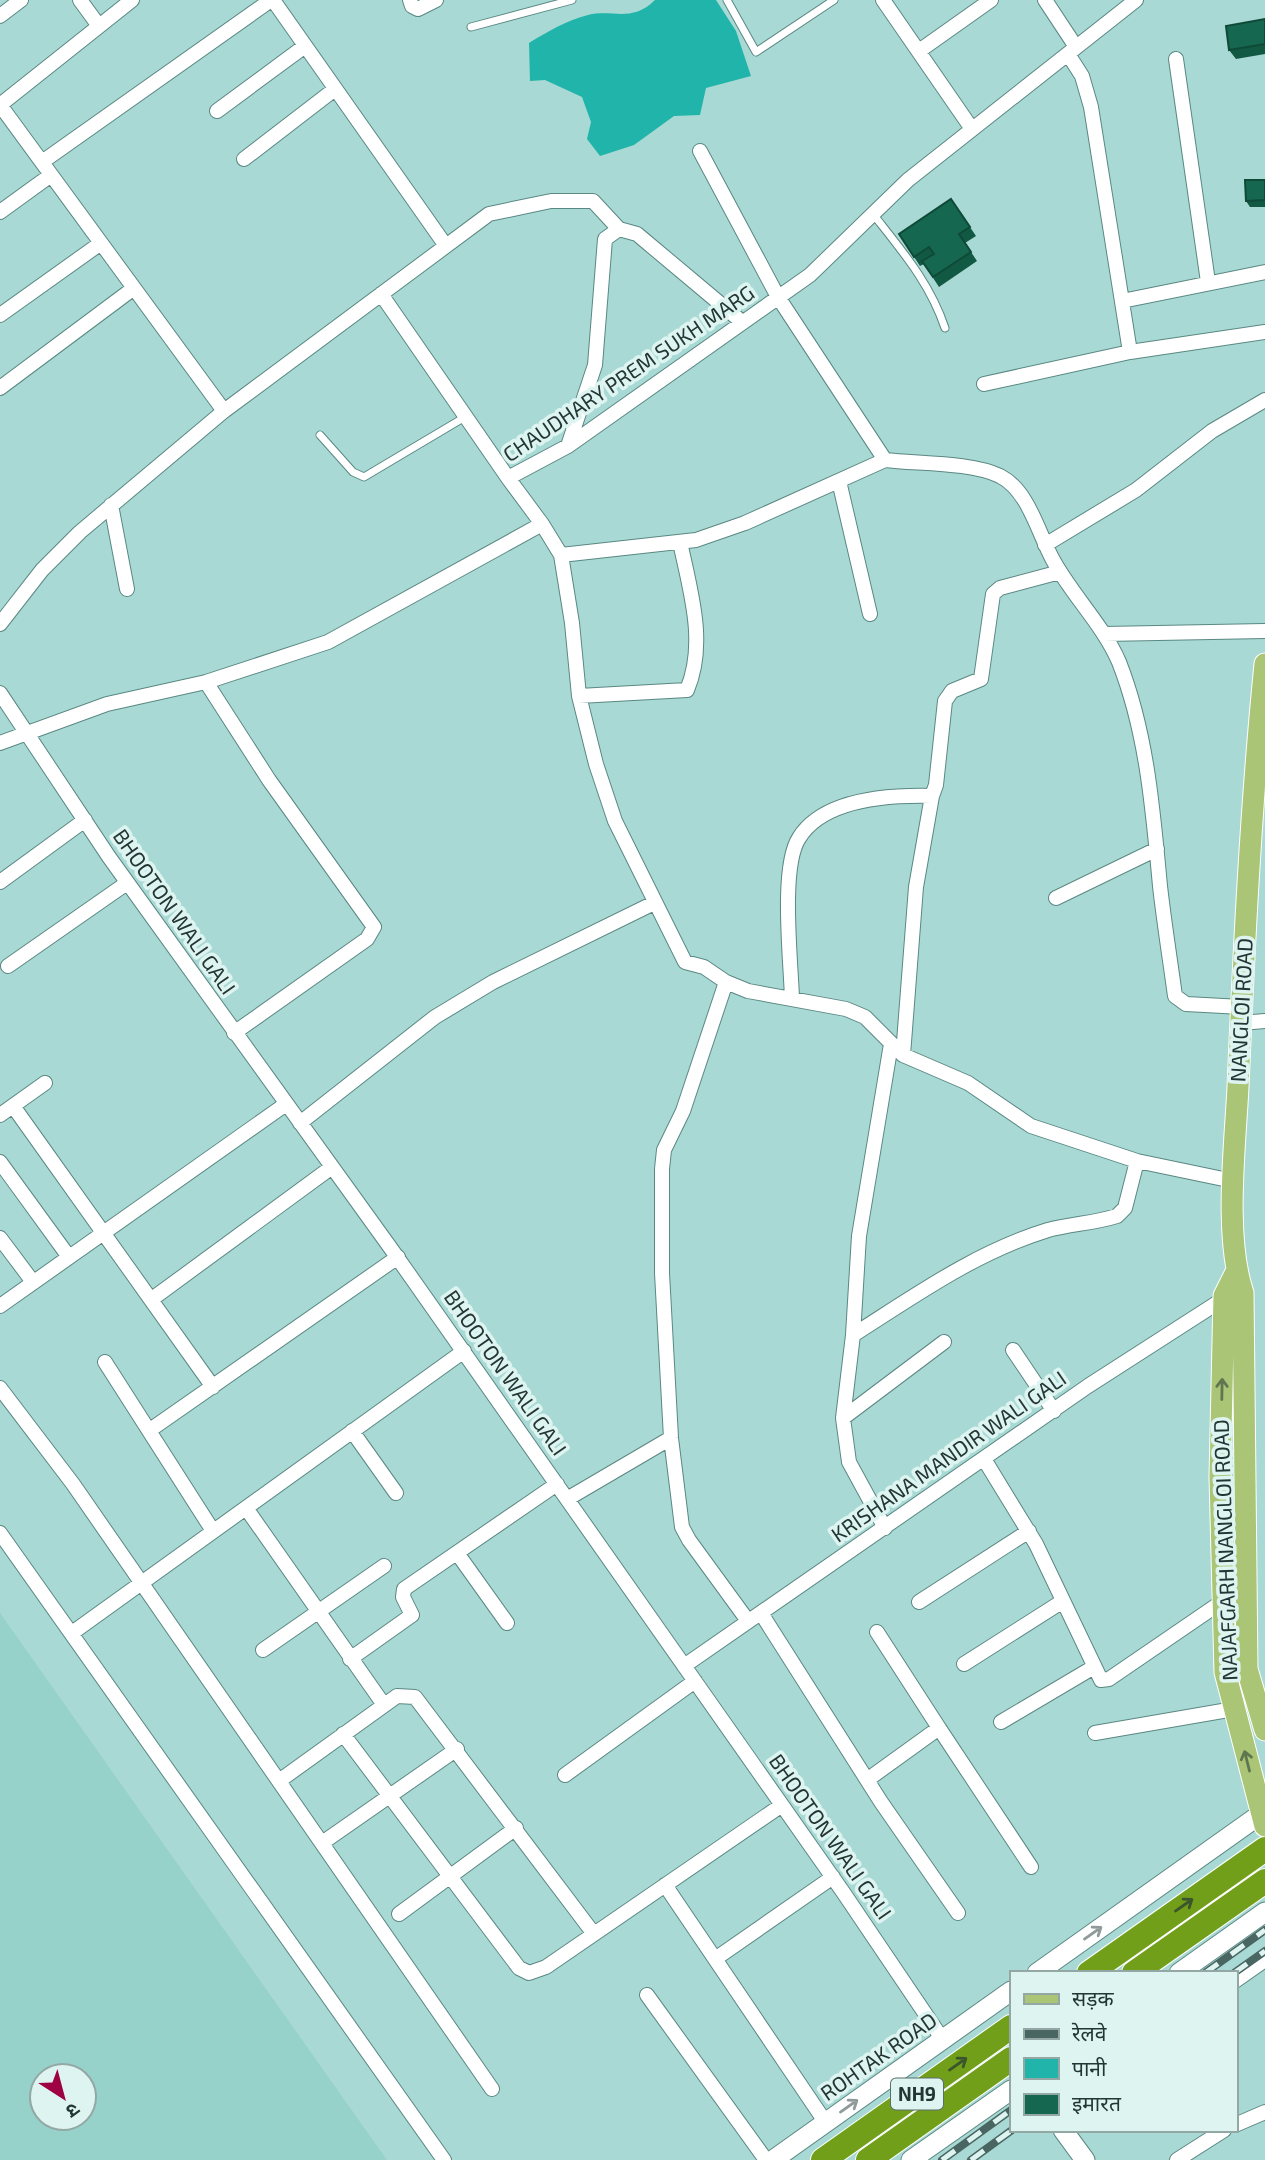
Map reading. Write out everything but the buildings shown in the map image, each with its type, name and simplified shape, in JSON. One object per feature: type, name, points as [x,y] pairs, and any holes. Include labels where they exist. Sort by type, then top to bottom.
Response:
[{"type":"highway","points":[[1091,1971],[1265,1849]]},
{"type":"highway","points":[[1138,1971],[1265,1881]]},
{"type":"highway","name":"NH9","points":[[822,2160],[1010,2028]]},
{"type":"highway","name":"NH9","points":[[868,2160],[1010,2060]]},
{"type":"main road","name":"NANGLOI ROAD","points":[[1235,1287],[1233,1181],[1255,769],[1265,664]]},
{"type":"main road","name":"NAJAFGARH NANGLOI ROAD","points":[[1235,1287],[1220,1477],[1224,1672],[1264,1817]]},
{"type":"main road","points":[[1235,1287],[1247,1669],[1265,1730]]},
{"type":"street","points":[[0,16],[21,0]]},
{"type":"street","points":[[80,0],[99,26]]},
{"type":"street","points":[[132,0],[0,105],[223,411]]},
{"type":"street","points":[[42,162],[272,0],[446,246]]},
{"type":"street","points":[[410,0],[412,6],[418,9],[436,0]]},
{"type":"street","points":[[883,0],[972,129]]},
{"type":"street","points":[[919,51],[991,0]]},
{"type":"street","points":[[1045,0],[1072,51],[1091,107],[1130,352]]},
{"type":"street","name":"CHAUDHARY PREM SUKH MARG","points":[[561,555],[508,478],[568,446],[810,275],[908,180],[1136,0]]},
{"type":"street","points":[[217,111],[305,46]]},
{"type":"street","points":[[1176,60],[1208,282]]},
{"type":"street","points":[[244,159],[335,89]]},
{"type":"street","points":[[700,150],[778,297],[885,460]]},
{"type":"street","points":[[0,212],[51,175]]},
{"type":"street","points":[[0,624],[42,570],[111,506],[223,411],[489,214],[551,201],[593,201],[619,229],[637,234],[743,323]]},
{"type":"street","points":[[568,446],[596,365],[600,331],[602,248],[605,239],[619,229]]},
{"type":"street","points":[[0,314],[101,243]]},
{"type":"street","points":[[1122,301],[1265,272]]},
{"type":"street","points":[[0,388],[134,288]]},
{"type":"street","points":[[381,294],[508,478]]},
{"type":"street","points":[[984,384],[1130,352],[1265,332]]},
{"type":"street","points":[[1045,545],[1136,490],[1212,431],[1265,400]]},
{"type":"street","points":[[1233,1181],[1137,1161],[1031,1126],[968,1083],[903,1055],[865,1017],[846,1009],[748,991],[726,982],[704,967],[685,962],[615,821],[596,764],[579,696],[561,555],[680,542],[745,523],[885,460],[983,470],[1001,477],[1015,487],[1025,501],[1060,572],[1104,634],[1118,662],[1149,773],[1177,1001],[1265,1021]]},
{"type":"street","points":[[839,481],[870,614]]},
{"type":"street","points":[[111,506],[127,589]]},
{"type":"street","points":[[0,743],[107,704],[206,682],[328,642],[542,524]]},
{"type":"street","points":[[579,696],[687,690],[696,648],[696,628],[680,542]]},
{"type":"street","points":[[903,1055],[916,887],[936,785],[944,701],[952,691],[981,679],[993,594],[1000,589],[1060,572]]},
{"type":"street","points":[[1104,634],[1265,631]]},
{"type":"street","points":[[206,682],[269,780],[373,927],[368,939],[234,1033]]},
{"type":"street","name":"BHOOTON WALI GALI","points":[[0,693],[127,884],[398,1257],[833,1877],[943,2040]]},
{"type":"street","points":[[792,999],[789,881],[791,860],[798,839],[813,821],[859,800],[892,795],[932,796]]},
{"type":"street","points":[[0,882],[85,820]]},
{"type":"street","points":[[1056,898],[1157,849]]},
{"type":"street","points":[[8,966],[127,884]]},
{"type":"street","points":[[300,1123],[435,1017],[494,982],[654,903]]},
{"type":"street","points":[[726,982],[687,1098],[664,1150],[662,1169],[662,1273],[671,1438],[682,1527],[689,1540],[755,1617],[958,1913]]},
{"type":"street","points":[[885,1528],[849,1462],[844,1418],[853,1335],[859,1236],[891,1044]]},
{"type":"street","points":[[0,1115],[45,1083]]},
{"type":"street","points":[[0,1306],[286,1104]]},
{"type":"street","points":[[13,1106],[213,1387]]},
{"type":"street","points":[[853,1335],[962,1266],[1004,1246],[1061,1227],[1117,1216],[1125,1208],[1137,1161]]},
{"type":"street","points":[[0,1162],[69,1257]]},
{"type":"street","points":[[152,1299],[332,1167]]},
{"type":"street","points":[[0,1238],[33,1282]]},
{"type":"street","points":[[150,1430],[398,1257]]},
{"type":"street","name":"KRISHANA MANDIR WALI GALI","points":[[684,1666],[1235,1287]]},
{"type":"street","points":[[844,1418],[944,1342]]},
{"type":"street","points":[[1013,1350],[1054,1411]]},
{"type":"street","points":[[72,1633],[464,1351]]},
{"type":"street","points":[[105,1362],[213,1531]]},
{"type":"street","points":[[0,1388],[73,1484],[492,2089]]},
{"type":"street","points":[[352,1431],[396,1493]]},
{"type":"street","points":[[567,1499],[671,1438]]},
{"type":"street","points":[[984,1459],[1029,1531],[1094,1667],[1105,1681],[1223,1601]]},
{"type":"street","points":[[349,1659],[410,1619],[413,1613],[402,1591],[557,1484]]},
{"type":"street","points":[[246,1508],[349,1659],[384,1705]]},
{"type":"street","points":[[919,1602],[1029,1531]]},
{"type":"street","points":[[0,1533],[444,2160]]},
{"type":"street","points":[[457,1553],[507,1623]]},
{"type":"street","points":[[263,1650],[384,1566]]},
{"type":"street","points":[[964,1664],[1063,1601]]},
{"type":"street","points":[[877,1632],[1031,1867]]},
{"type":"street","points":[[1001,1722],[1094,1667]]},
{"type":"street","points":[[565,1774],[695,1681]]},
{"type":"street","points":[[279,1781],[397,1696],[415,1697],[457,1749],[594,1934]]},
{"type":"street","points":[[1095,1733],[1234,1709]]},
{"type":"street","points":[[867,1780],[939,1728]]},
{"type":"street","points":[[343,1734],[519,1968],[529,1973],[537,1972],[782,1805]]},
{"type":"street","points":[[322,1843],[457,1749]]},
{"type":"street","points":[[1040,1971],[1264,1817]]},
{"type":"street","points":[[399,1914],[516,1828]]},
{"type":"street","points":[[715,1959],[833,1877]]},
{"type":"street","points":[[665,1885],[826,2123]]},
{"type":"street","points":[[1182,1971],[1265,1912]]},
{"type":"street","points":[[1237,1980],[1265,1960]]},
{"type":"street","name":"ROHTAK ROAD","points":[[773,2160],[1010,1992]]},
{"type":"street","points":[[647,1996],[766,2160]]},
{"type":"street","points":[[911,2160],[1010,2091]]},
{"type":"street","points":[[1237,2123],[1265,2112]]},
{"type":"street","points":[[1064,2132],[1085,2160]]},
{"type":"street","points":[[1177,2160],[1221,2132]]},
{"type":"lane","points":[[471,27],[572,0]]},
{"type":"lane","points":[[727,0],[756,52],[834,0]]},
{"type":"lane","points":[[873,214],[923,277],[935,299],[945,328]]},
{"type":"lane","points":[[320,435],[352,472],[364,477],[466,416]]},
{"type":"shaded area","points":[[0,1613],[387,2160],[0,2160]]},
{"type":"water","points":[[655,0],[716,0],[736,31],[751,76],[706,88],[700,115],[674,116],[634,145],[600,156],[587,139],[591,122],[582,97],[545,80],[530,81],[529,43],[580,17],[630,13],[647,7]]},
{"type":"railway","points":[[1208,1971],[1265,1930]]},
{"type":"railway","points":[[1237,1971],[1265,1951]]},
{"type":"railway","points":[[942,2160],[1010,2111]]},
{"type":"railway","points":[[971,2160],[1010,2131]]}]
